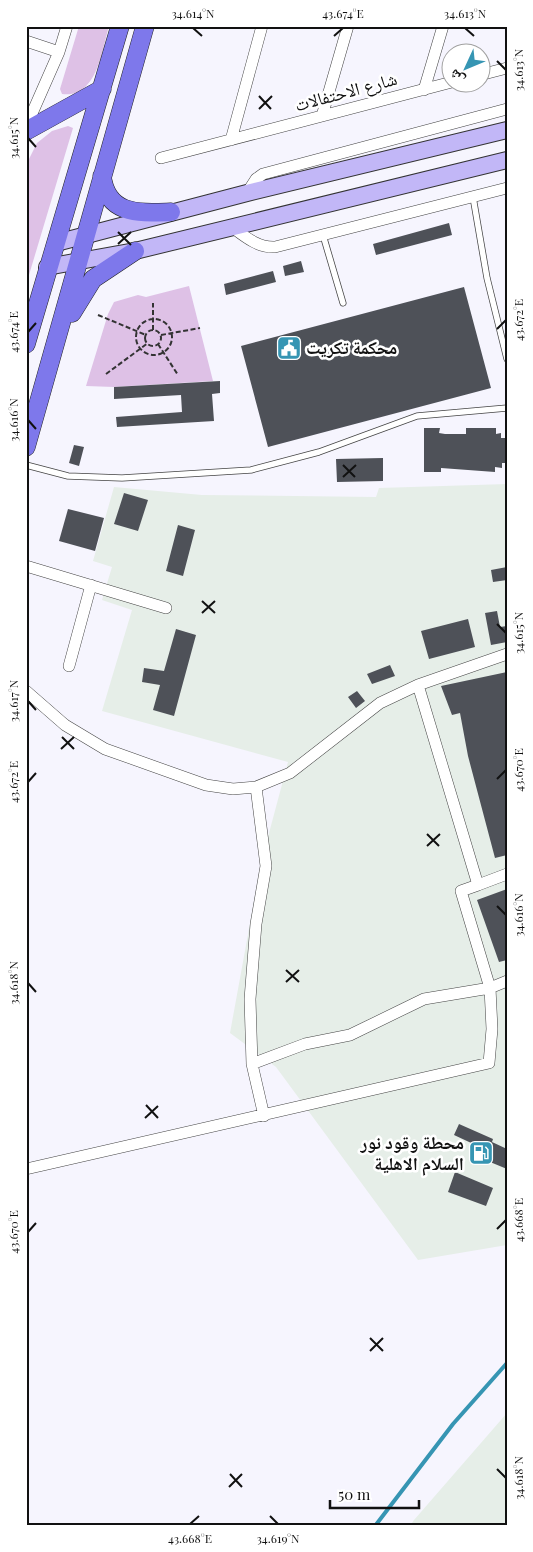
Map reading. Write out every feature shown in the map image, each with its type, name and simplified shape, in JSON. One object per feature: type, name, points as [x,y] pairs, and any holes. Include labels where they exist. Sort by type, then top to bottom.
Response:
[{"type":"main road","points":[[26,344],[47,267],[56,243],[120,26]]},
{"type":"main road","points":[[26,447],[145,26]]},
{"type":"main road","points":[[26,131],[102,89]]},
{"type":"main road","points":[[56,243],[171,212],[507,130]]},
{"type":"main road","points":[[47,267],[135,251],[507,160]]},
{"type":"main road","points":[[102,175],[106,193],[121,207],[141,212],[171,212]]},
{"type":"main road","points":[[56,345],[79,300],[93,279],[135,251]]},
{"type":"street","points":[[26,126],[59,52],[67,26]]},
{"type":"street","points":[[231,140],[262,26]]},
{"type":"street","points":[[322,116],[348,26]]},
{"type":"street","points":[[424,90],[443,26]]},
{"type":"street","points":[[26,41],[59,52]]},
{"type":"street","points":[[490,72],[507,68]]},
{"type":"street","name":"شارع الاحتفالات","points":[[161,158],[440,85]]},
{"type":"street","points":[[247,193],[256,179],[263,174],[507,109]]},
{"type":"street","points":[[232,227],[267,248],[507,188]]},
{"type":"street","points":[[26,566],[166,608]]},
{"type":"street","points":[[69,666],[91,586]]},
{"type":"street","points":[[26,684],[30,693],[65,725],[105,749],[206,785],[233,790],[256,787],[290,772],[380,703],[418,685],[507,654]]},
{"type":"street","points":[[418,685],[478,884]]},
{"type":"street","points":[[256,787],[266,866],[256,924],[250,999],[252,1064],[264,1116]]},
{"type":"street","points":[[26,1169],[490,1063],[492,1029],[490,988],[461,891],[507,874]]},
{"type":"street","points":[[252,1064],[305,1044],[350,1035],[424,999],[490,988],[507,981]]},
{"type":"lane","points":[[473,197],[487,278],[507,359]]},
{"type":"lane","points":[[323,235],[343,303]]},
{"type":"lane","points":[[26,465],[68,476],[122,478],[251,470],[319,452],[417,416],[507,408]]},
{"type":"path","points":[[153,303],[153,330]]},
{"type":"path","points":[[98,315],[146,335]]},
{"type":"path","points":[[153,319],[164,322],[172,334],[172,343],[164,353],[152,356],[139,348],[136,339],[137,331],[142,323],[153,319]]},
{"type":"path","points":[[161,335],[200,328]]},
{"type":"path","points":[[146,335],[153,330]]},
{"type":"path","points":[[153,330],[158,331],[161,335]]},
{"type":"path","points":[[146,335],[148,343]]},
{"type":"path","points":[[158,344],[161,335]]},
{"type":"path","points":[[106,374],[139,348],[148,343],[158,344]]},
{"type":"path","points":[[158,344],[178,375]]},
{"type":"shaded area","points":[[79,26],[109,26],[96,71],[90,81],[83,89],[74,93],[62,94],[60,89]]},
{"type":"shaded area","points":[[68,126],[73,128],[26,285],[26,165],[37,143],[52,131]]},
{"type":"shaded area","points":[[189,286],[213,381],[114,387],[86,386],[108,314],[114,302],[138,295],[146,297]]},
{"type":"shaded area","points":[[507,484],[507,1245],[418,1260],[276,1067],[230,1033],[261,863],[288,762],[102,711],[132,610],[102,600],[112,567],[93,561],[114,487],[202,495],[376,497],[379,488]]},
{"type":"shaded area","points":[[507,1413],[507,1526],[410,1526],[414,1520]]},
{"type":"building","points":[[449,223],[452,235],[376,255],[373,244]]},
{"type":"building","points":[[301,261],[304,272],[285,276],[283,266]]},
{"type":"building","points":[[273,271],[276,282],[226,295],[224,284]]},
{"type":"building","points":[[464,287],[491,388],[268,447],[241,346]]},
{"type":"building","points":[[220,381],[220,393],[212,394],[214,421],[117,427],[116,417],[182,412],[181,395],[114,399],[114,387]]},
{"type":"building","points":[[424,428],[440,428],[439,433],[445,434],[466,434],[466,428],[496,428],[496,434],[501,433],[501,438],[507,438],[507,463],[502,463],[502,468],[495,467],[495,472],[441,468],[441,472],[424,472]]},
{"type":"building","points":[[74,445],[84,447],[79,466],[69,463]]},
{"type":"building","points":[[383,458],[383,481],[337,482],[336,459]]},
{"type":"building","points":[[124,493],[148,500],[138,531],[114,524]]},
{"type":"building","points":[[68,509],[104,518],[95,551],[59,541]]},
{"type":"building","points":[[178,525],[195,530],[183,576],[166,571]]},
{"type":"building","points":[[507,567],[507,580],[493,582],[491,570]]},
{"type":"building","points":[[497,611],[500,627],[507,626],[507,642],[491,645],[485,613]]},
{"type":"building","points":[[468,619],[475,647],[429,659],[421,631]]},
{"type":"building","points":[[176,629],[196,635],[174,716],[153,710],[160,685],[142,682],[144,668],[164,671]]},
{"type":"building","points":[[390,665],[395,676],[372,684],[367,674]]},
{"type":"building","points":[[507,672],[507,855],[495,858],[468,756],[460,713],[452,715],[441,686]]},
{"type":"building","points":[[357,691],[365,701],[356,708],[348,697]]},
{"type":"building","points":[[507,889],[507,960],[499,962],[477,900]]},
{"type":"building","points":[[459,1124],[493,1139],[492,1142],[507,1149],[507,1169],[478,1157],[482,1148],[454,1135]]},
{"type":"building","points":[[455,1172],[493,1188],[486,1206],[448,1192]]},
{"type":"railway","points":[[375,1526],[453,1424],[507,1363]]},
{"type":"place","name":"محكمة تكريت","points":[[289,348]]},
{"type":"place","name":"محطة وقود نور السلام الاهلية","points":[[481,1153]]}]
